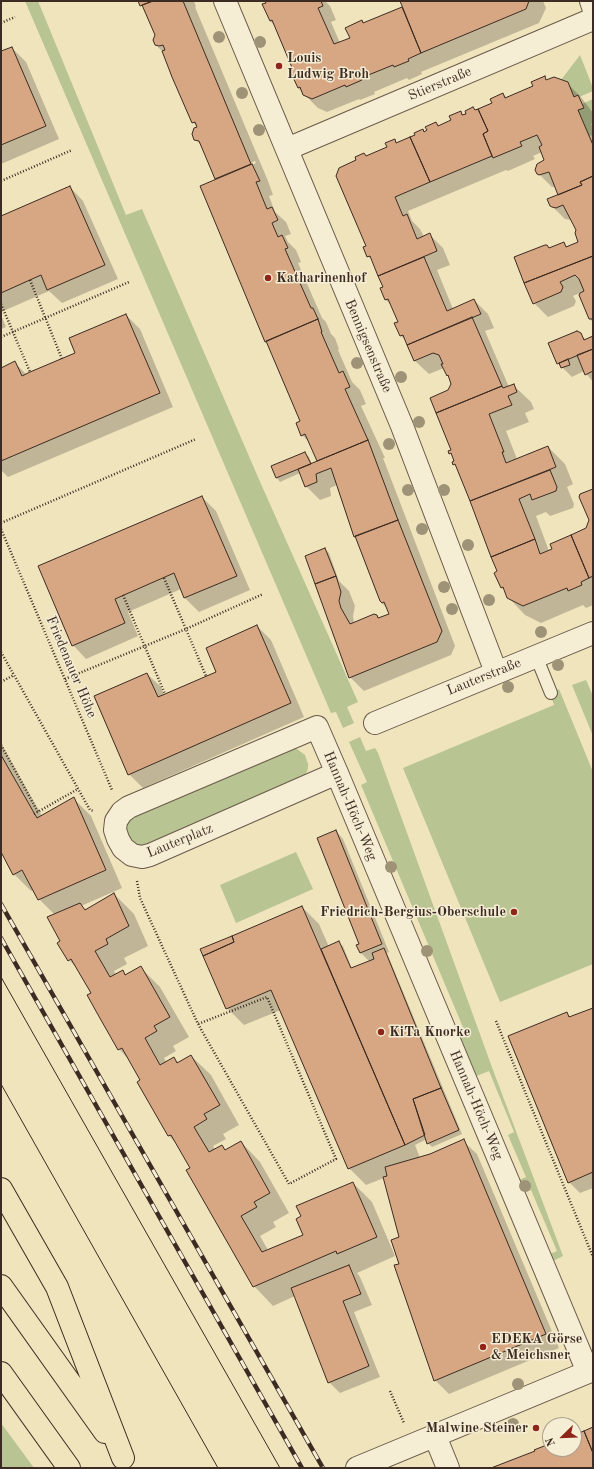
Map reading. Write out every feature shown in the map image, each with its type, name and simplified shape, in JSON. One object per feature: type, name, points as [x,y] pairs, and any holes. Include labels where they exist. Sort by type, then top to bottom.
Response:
[{"type":"highway","points":[[1,1188],[57,1287],[126,1463]]},
{"type":"highway","points":[[1,1286],[126,1463]]},
{"type":"highway","points":[[1,1373],[69,1468]]},
{"type":"street","name":"Bennigsenstraße","points":[[225,1],[402,426],[496,672]]},
{"type":"street","points":[[590,1],[593,7]]},
{"type":"street","name":"Stierstraße","points":[[286,149],[593,19]]},
{"type":"street","name":"Lauterstraße","points":[[375,722],[593,633]]},
{"type":"street","name":"Hannah-Höch-Weg","points":[[119,816],[129,807],[317,727],[591,1371]]},
{"type":"street","name":"Lauterplatz","points":[[119,816],[115,830],[123,848],[132,855],[150,855],[336,773]]},
{"type":"street","points":[[357,1468],[591,1371]]},
{"type":"street","points":[[435,1436],[448,1468]]},
{"type":"lane","points":[[536,656],[551,693]]},
{"type":"path","points":[[1,23],[15,17]]},
{"type":"path","points":[[1,181],[72,150]]},
{"type":"path","points":[[30,280],[62,359]]},
{"type":"path","points":[[1,337],[129,282]]},
{"type":"path","points":[[1,304],[30,372]]},
{"type":"path","points":[[1,523],[196,439]]},
{"type":"path","name":"Friedenauer Höhe","points":[[1,529],[65,679],[119,816]]},
{"type":"path","points":[[164,578],[206,676]]},
{"type":"path","points":[[65,679],[145,647],[263,594]]},
{"type":"path","points":[[123,595],[165,694]]},
{"type":"path","points":[[1,652],[90,810],[119,816]]},
{"type":"path","points":[[1,682],[14,675]]},
{"type":"path","points":[[1,745],[38,812]]},
{"type":"path","points":[[34,814],[78,788]]},
{"type":"path","points":[[132,855],[140,898],[198,1024],[289,1184],[336,1160],[267,996],[198,1024]]},
{"type":"path","points":[[496,1021],[593,1258]]},
{"type":"path","points":[[390,1391],[405,1425]]},
{"type":"green space","points":[[25,1],[38,1],[126,215],[142,209],[261,484],[358,702],[347,707],[354,723],[343,728],[336,712],[331,713]]},
{"type":"green space","points":[[580,55],[593,91],[579,97],[578,95],[574,97],[568,82],[561,80]]},
{"type":"green space","points":[[593,99],[593,135],[589,136],[578,110],[584,108],[582,104]]},
{"type":"green space","points":[[586,680],[593,696],[593,736],[572,685]]},
{"type":"green space","points":[[559,689],[593,772],[593,964],[500,1002],[403,768],[554,705],[550,693]]},
{"type":"green space","points":[[360,737],[366,751],[375,748],[378,753],[493,1070],[563,1256],[553,1261],[550,1254],[557,1251],[531,1190],[524,1193],[519,1180],[526,1177],[508,1135],[514,1132],[489,1071],[474,1077],[457,1036],[465,1032],[361,785],[367,782],[349,742]]},
{"type":"green space","points":[[291,747],[297,749],[305,755],[308,768],[305,777],[149,847],[132,845],[124,825],[125,820]]},
{"type":"green space","points":[[296,852],[313,889],[236,923],[220,885]]},
{"type":"green space","points":[[1,1423],[34,1468],[1,1468]]},
{"type":"building","points":[[138,1],[153,1],[140,6]]},
{"type":"building","points":[[153,1],[183,1],[251,164],[215,179],[199,141],[194,140],[192,134],[194,128],[197,127],[195,122],[192,123],[172,77],[162,51],[165,50],[163,45],[155,45],[153,40],[155,35],[142,5]]},
{"type":"building","points":[[265,1],[321,1],[323,6],[318,8],[334,44],[350,38],[345,28],[362,20],[363,23],[402,7],[421,53],[408,59],[409,61],[394,67],[393,65],[361,78],[362,80],[346,87],[345,85],[312,99],[303,95],[300,87],[298,88],[290,71],[293,70],[272,20],[270,21],[262,4],[266,3]]},
{"type":"building","points":[[400,1],[529,1],[526,9],[421,53]]},
{"type":"building","points":[[12,47],[46,126],[1,145],[1,51]]},
{"type":"building","points":[[545,76],[546,80],[554,77],[568,82],[574,97],[578,95],[584,108],[578,110],[593,145],[593,176],[580,182],[582,185],[558,195],[549,172],[539,175],[535,170],[537,164],[544,160],[539,147],[542,145],[537,135],[520,142],[522,146],[493,158],[483,134],[488,131],[478,109],[492,103],[490,99],[503,93],[505,98],[533,86],[531,82]]},
{"type":"building","points":[[473,107],[475,110],[478,109],[488,131],[483,134],[492,156],[430,182],[410,137],[415,135],[414,133],[423,129],[424,132],[427,130],[425,127],[436,122],[438,126],[451,120],[449,116],[461,111],[462,115],[466,114],[465,111]]},
{"type":"building","points":[[410,137],[430,182],[395,197],[403,216],[407,214],[417,239],[430,233],[437,251],[378,276],[370,256],[367,257],[363,247],[366,246],[336,176],[339,168],[356,160],[355,157],[364,153],[366,156],[387,147],[385,143],[395,139],[396,143]]},
{"type":"building","name":"Katharinenhof","points":[[252,164],[260,181],[256,182],[267,209],[272,207],[278,220],[272,223],[278,237],[282,235],[288,248],[285,249],[311,308],[313,308],[318,319],[265,342],[200,186]]},
{"type":"building","points":[[593,176],[593,256],[524,283],[514,257],[545,245],[549,248],[564,242],[566,247],[578,242],[575,233],[576,230],[563,205],[556,208],[552,207],[547,199],[582,185],[580,182]]},
{"type":"building","points":[[70,186],[105,265],[47,290],[41,275],[1,293],[1,216]]},
{"type":"building","points":[[593,256],[593,319],[589,319],[579,295],[584,291],[579,279],[575,275],[560,282],[563,287],[561,292],[533,304],[524,283]]},
{"type":"building","points":[[424,257],[447,311],[474,299],[481,314],[407,345],[403,335],[400,336],[394,323],[398,322],[388,299],[385,300],[380,288],[383,287],[378,276]]},
{"type":"building","points":[[126,314],[160,393],[1,461],[1,368],[15,361],[22,376],[75,353],[69,338]]},
{"type":"building","points":[[472,317],[502,386],[436,413],[430,398],[448,390],[451,384],[448,375],[447,376],[441,364],[443,364],[439,355],[433,353],[414,361],[407,345]]},
{"type":"building","points":[[318,319],[321,332],[339,373],[343,371],[350,387],[345,389],[368,440],[317,461],[305,434],[301,436],[296,423],[300,421],[266,341]]},
{"type":"building","points":[[577,331],[581,333],[584,340],[593,336],[593,349],[557,364],[548,343]]},
{"type":"building","points":[[593,349],[593,371],[585,375],[577,355]]},
{"type":"building","points":[[568,359],[570,365],[561,368],[559,363]]},
{"type":"building","points":[[514,384],[517,392],[508,396],[512,405],[489,414],[504,452],[502,452],[506,463],[548,446],[556,467],[470,501],[455,464],[453,465],[452,462],[454,461],[451,453],[449,454],[448,451],[451,450],[436,413],[502,386],[503,388]]},
{"type":"building","points":[[368,440],[398,520],[354,537],[331,468],[316,474],[317,482],[305,487],[298,469]]},
{"type":"building","points":[[305,452],[311,464],[276,478],[271,466]]},
{"type":"building","points":[[550,470],[557,487],[556,491],[532,500],[530,494],[519,499],[535,539],[491,557],[470,501]]},
{"type":"building","points":[[593,489],[593,576],[589,578],[571,535],[586,528],[589,520],[579,497],[580,494]]},
{"type":"building","points":[[202,496],[237,576],[184,598],[174,573],[115,599],[125,623],[72,646],[38,566]]},
{"type":"building","points":[[398,520],[442,631],[437,642],[349,678],[315,584],[336,576],[341,592],[339,601],[341,608],[350,624],[374,614],[377,615],[378,618],[389,614],[384,602],[382,603],[380,601],[355,536]]},
{"type":"building","points":[[571,535],[589,578],[581,582],[582,585],[568,591],[567,588],[523,606],[507,598],[503,587],[501,588],[494,573],[497,571],[491,557],[535,539],[540,554],[552,549],[550,544]]},
{"type":"building","points":[[325,548],[336,576],[315,584],[305,556]]},
{"type":"building","points":[[257,625],[291,703],[128,775],[94,696],[147,673],[158,697],[216,672],[206,648]]},
{"type":"building","points":[[1,755],[37,818],[74,797],[106,870],[38,900],[22,870],[13,875],[1,852]]},
{"type":"building","points":[[336,830],[382,944],[360,953],[356,945],[359,944],[317,838]]},
{"type":"building","points":[[114,893],[129,926],[106,939],[108,944],[95,951],[110,977],[123,970],[125,975],[141,966],[170,1017],[154,1026],[157,1031],[145,1038],[160,1065],[174,1057],[177,1063],[191,1055],[220,1105],[204,1114],[207,1119],[194,1127],[209,1152],[222,1145],[225,1150],[241,1141],[270,1193],[254,1202],[257,1207],[241,1216],[262,1252],[303,1235],[296,1219],[301,1216],[296,1206],[353,1182],[377,1237],[337,1254],[336,1251],[253,1287],[186,1170],[190,1168],[171,1135],[168,1136],[137,1082],[140,1080],[122,1048],[118,1050],[87,995],[91,993],[71,959],[68,961],[57,943],[60,941],[47,917],[80,903],[85,910]]},
{"type":"building","points":[[302,906],[405,1145],[348,1169],[271,990],[226,1009],[203,956],[234,942],[232,936]]},
{"type":"building","points":[[232,936],[234,942],[203,956],[200,949]]},
{"type":"building","name":"KiTa Knorke","points":[[339,941],[351,968],[374,959],[372,953],[384,948],[441,1088],[413,1099],[425,1135],[405,1145],[321,949]]},
{"type":"building","points":[[593,1008],[593,1172],[568,1183],[508,1036],[567,1012],[569,1017]]},
{"type":"building","points":[[441,1088],[459,1130],[427,1144],[413,1099]]},
{"type":"building","points":[[464,1139],[546,1334],[434,1381],[394,1265],[399,1264],[391,1240],[399,1237],[383,1177],[387,1176],[385,1167],[430,1154]]},
{"type":"building","points":[[349,1265],[361,1294],[343,1301],[369,1366],[328,1383],[291,1288]]},
{"type":"building","points":[[593,1427],[593,1453],[584,1431]]},
{"type":"building","points":[[584,1431],[593,1453],[593,1468],[491,1468],[542,1447],[542,1457],[582,1457],[582,1432]]},
{"type":"tram line","points":[[1,977],[280,1468]]},
{"type":"tram line","points":[[1,1084],[218,1468]]},
{"type":"railway","points":[[1,904],[323,1468]]},
{"type":"railway","points":[[1,938],[302,1468]]},
{"type":"place","name":"Louis Ludwig Broh","points":[[279,66]]},
{"type":"place","name":"Katharinenhof","points":[[268,278]]},
{"type":"place","name":"Friedrich-Bergius-Oberschule","points":[[514,912]]},
{"type":"place","name":"KiTa Knorke","points":[[381,1032]]},
{"type":"place","name":"EDEKA Görse & Meichsner","points":[[483,1347]]},
{"type":"place","name":"Malwine Steiner","points":[[536,1428]]}]
